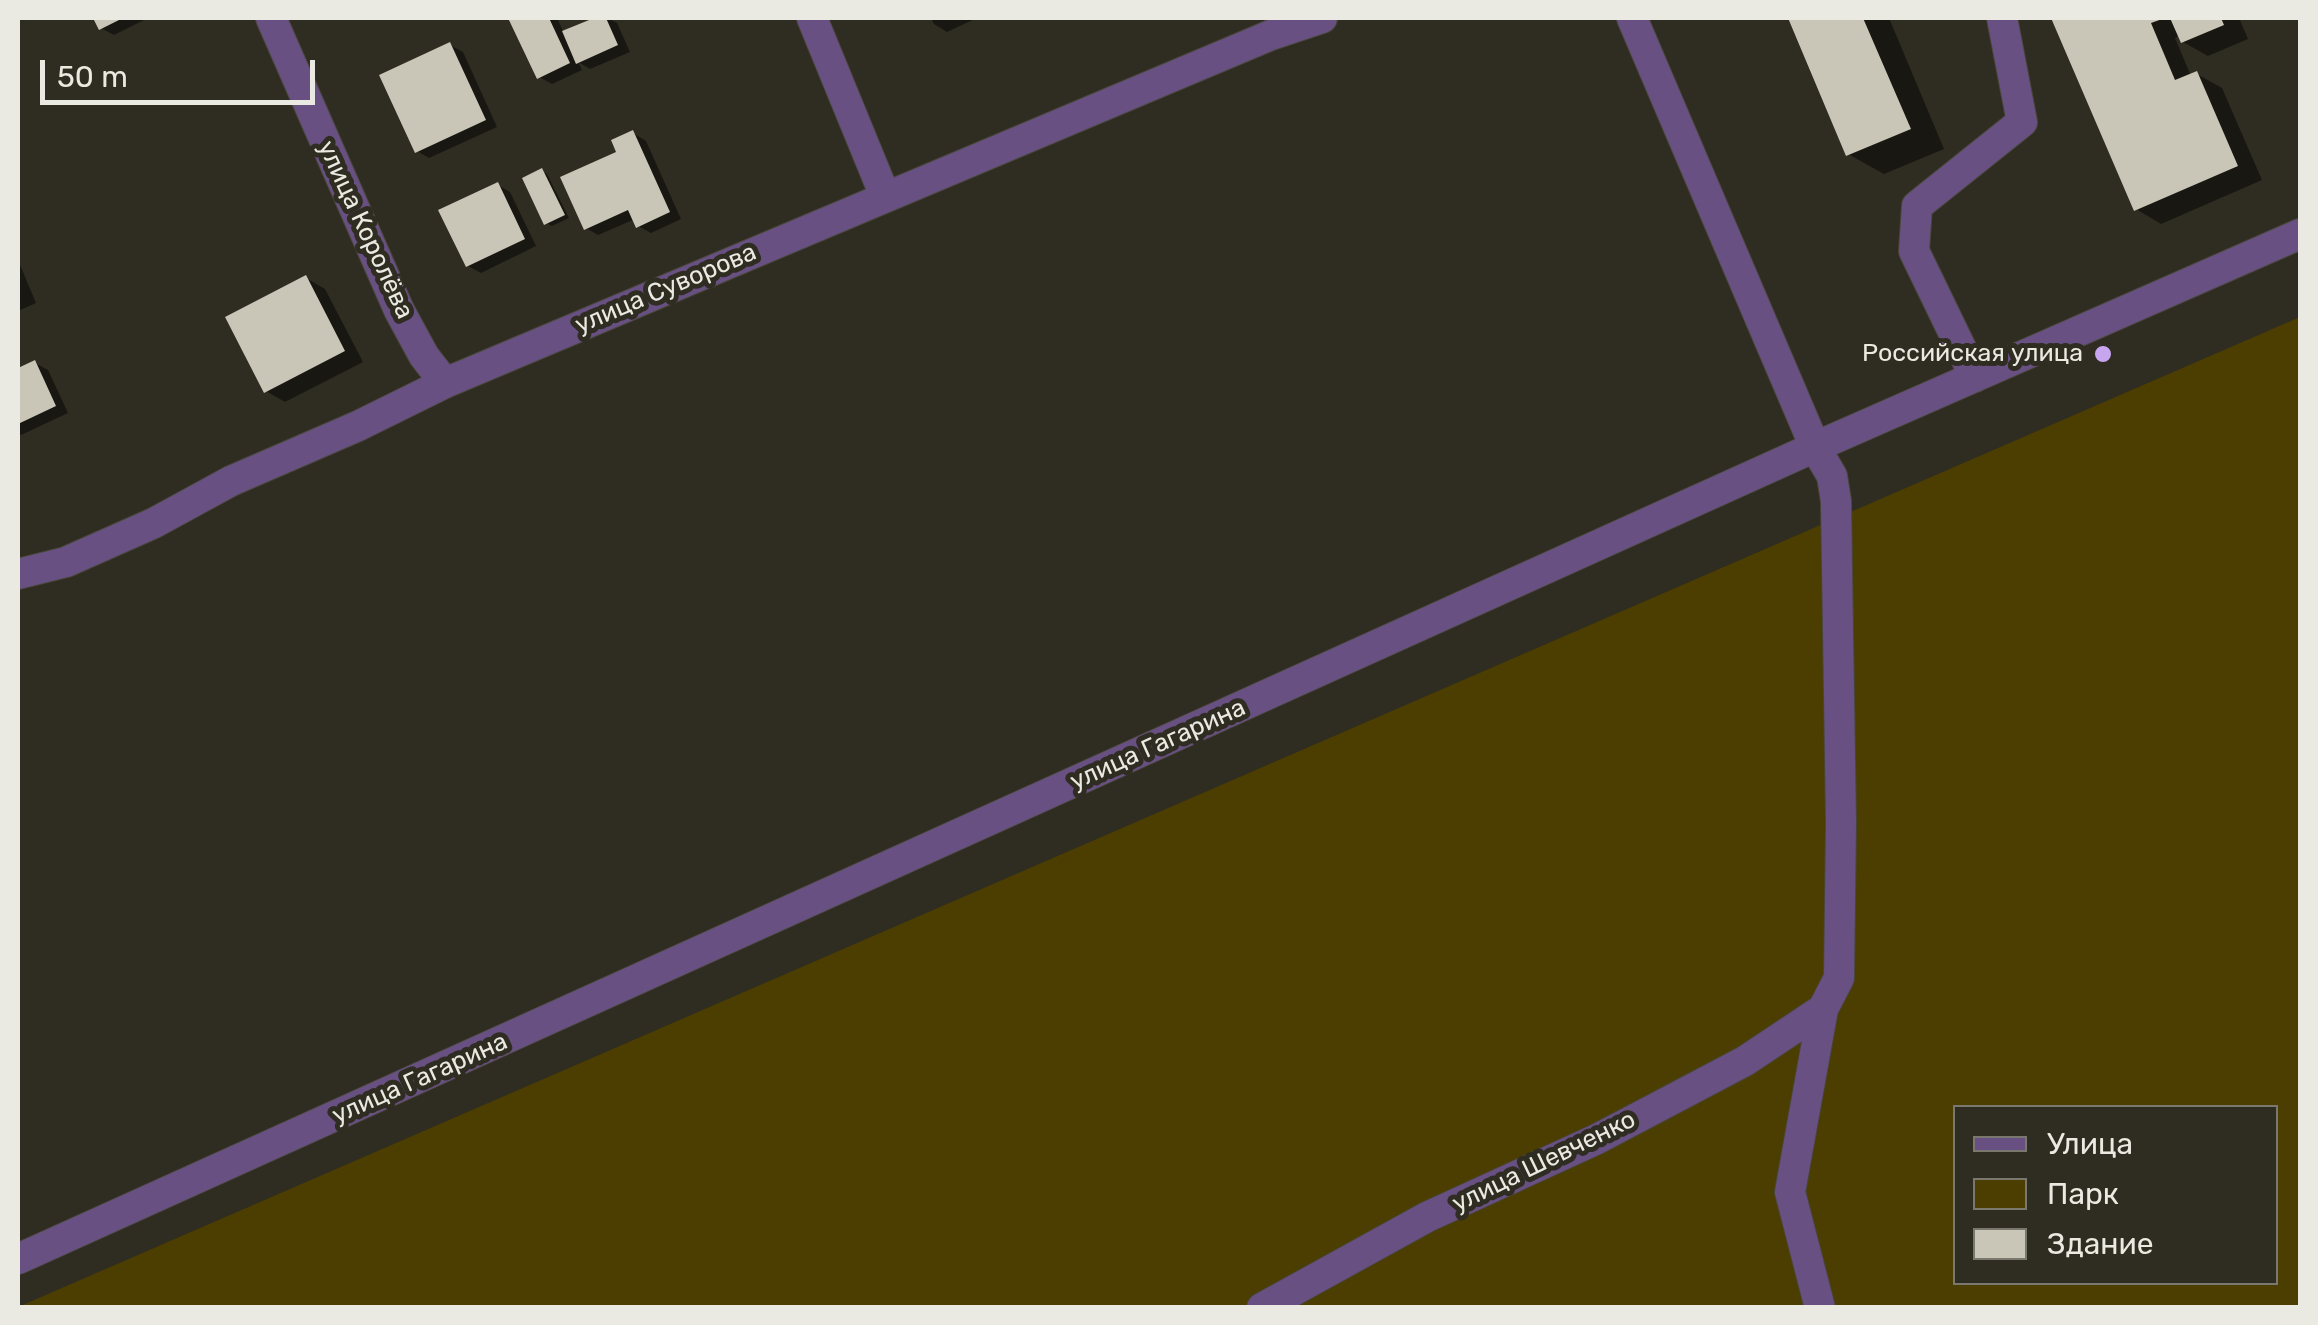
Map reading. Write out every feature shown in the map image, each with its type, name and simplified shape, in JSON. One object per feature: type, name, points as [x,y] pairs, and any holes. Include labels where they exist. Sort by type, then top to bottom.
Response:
[{"type":"street","name":"улица Королёва","points":[[271,18],[399,310],[444,383]]},
{"type":"street","points":[[812,18],[885,196]]},
{"type":"street","name":"улица Суворова","points":[[20,571],[66,562],[444,383],[1271,35],[1322,18]]},
{"type":"street","points":[[1632,18],[1814,447],[1832,476],[1836,502],[1839,978],[1823,1009],[1790,1192],[1820,1308]]},
{"type":"street","points":[[1974,377],[1914,251],[1916,206],[2022,122],[2002,18]]},
{"type":"street","name":"улица Гагарина","points":[[18,1260],[1814,447],[2300,234]]},
{"type":"street","name":"улица Шевченко","points":[[1262,1308],[1428,1217],[1598,1138],[1745,1061],[1823,1009]]},
{"type":"green space","points":[[2300,317],[2300,1307],[18,1307]]},
{"type":"building","points":[[93,18],[123,18],[99,30]]},
{"type":"building","points":[[508,18],[549,18],[570,63],[537,79]]},
{"type":"building","points":[[594,18],[606,18],[618,45],[576,64],[562,31]]},
{"type":"building","points":[[1788,18],[1863,18],[1911,129],[1846,156]]},
{"type":"building","points":[[2051,18],[2165,18],[2151,23],[2175,80],[2197,71],[2238,166],[2134,211]]},
{"type":"building","points":[[2170,18],[2221,18],[2224,25],[2181,43]]},
{"type":"building","points":[[450,42],[486,120],[415,153],[379,75]]},
{"type":"building","points":[[633,130],[670,212],[636,228],[628,210],[584,230],[560,177],[616,152],[611,140]]},
{"type":"building","points":[[542,168],[565,215],[544,225],[522,178]]},
{"type":"building","points":[[498,182],[525,239],[466,267],[438,210]]},
{"type":"building","points":[[306,275],[345,351],[264,393],[225,317]]},
{"type":"building","points":[[35,360],[56,406],[18,424],[18,368]]},
{"type":"place","name":"Российская улица","points":[[2103,354]]}]
